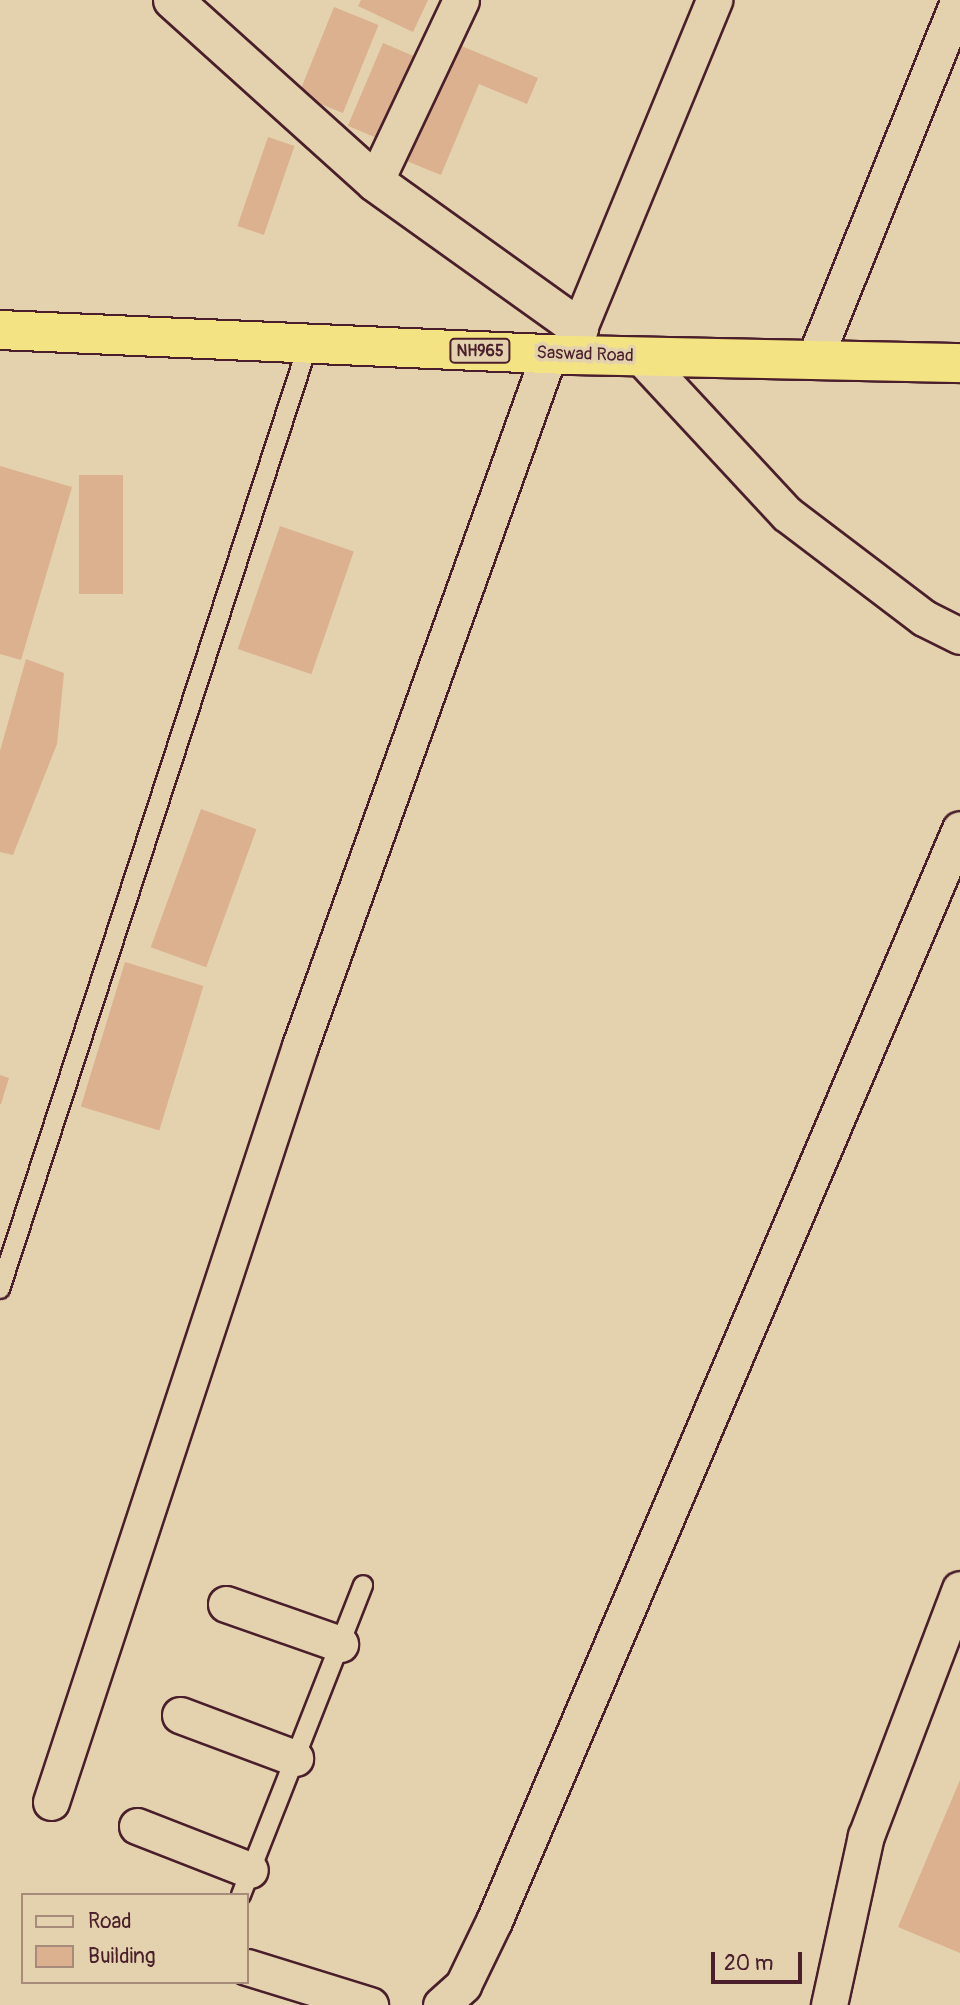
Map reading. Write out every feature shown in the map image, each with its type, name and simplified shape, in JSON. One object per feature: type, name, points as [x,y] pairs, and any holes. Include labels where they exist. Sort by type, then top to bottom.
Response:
[{"type":"highway","name":"Saswad Road","points":[[0,330],[308,345],[565,346],[641,357],[960,363]]},
{"type":"street","points":[[173,0],[375,182],[565,346]]},
{"type":"street","points":[[375,182],[461,0]]},
{"type":"street","points":[[51,1802],[300,1046],[565,346],[713,0]]},
{"type":"street","points":[[814,360],[959,0]]},
{"type":"street","points":[[641,357],[786,514],[924,618],[960,636]]},
{"type":"street","points":[[441,2005],[463,1985],[494,1921],[960,829]]},
{"type":"street","points":[[830,2005],[866,1836],[960,1589]]},
{"type":"street","points":[[226,1604],[340,1644]]},
{"type":"street","points":[[180,1715],[295,1758]]},
{"type":"street","points":[[136,1826],[246,1883]]},
{"type":"street","points":[[248,1967],[370,2005]]},
{"type":"lane","points":[[0,1289],[308,345]]},
{"type":"lane","points":[[246,1883],[363,1585]]},
{"type":"building","points":[[361,0],[428,0],[413,32],[358,6]]},
{"type":"building","points":[[334,7],[379,25],[343,113],[298,95]]},
{"type":"building","points":[[447,40],[538,78],[527,104],[479,84],[441,175],[399,158]]},
{"type":"building","points":[[383,43],[427,62],[392,145],[348,126]]},
{"type":"building","points":[[268,137],[294,146],[264,235],[237,226]]},
{"type":"building","points":[[0,466],[72,487],[21,660],[0,654]]},
{"type":"building","points":[[79,475],[123,475],[123,594],[79,594]]},
{"type":"building","points":[[280,526],[354,551],[311,674],[238,649]]},
{"type":"building","points":[[26,659],[64,673],[57,744],[13,855],[0,852],[0,751]]},
{"type":"building","points":[[201,809],[256,829],[206,967],[151,947]]},
{"type":"building","points":[[125,962],[203,986],[159,1130],[81,1106]]},
{"type":"building","points":[[0,1075],[9,1078],[1,1104],[0,1104]]},
{"type":"building","points":[[960,1780],[960,1953],[898,1927]]}]
